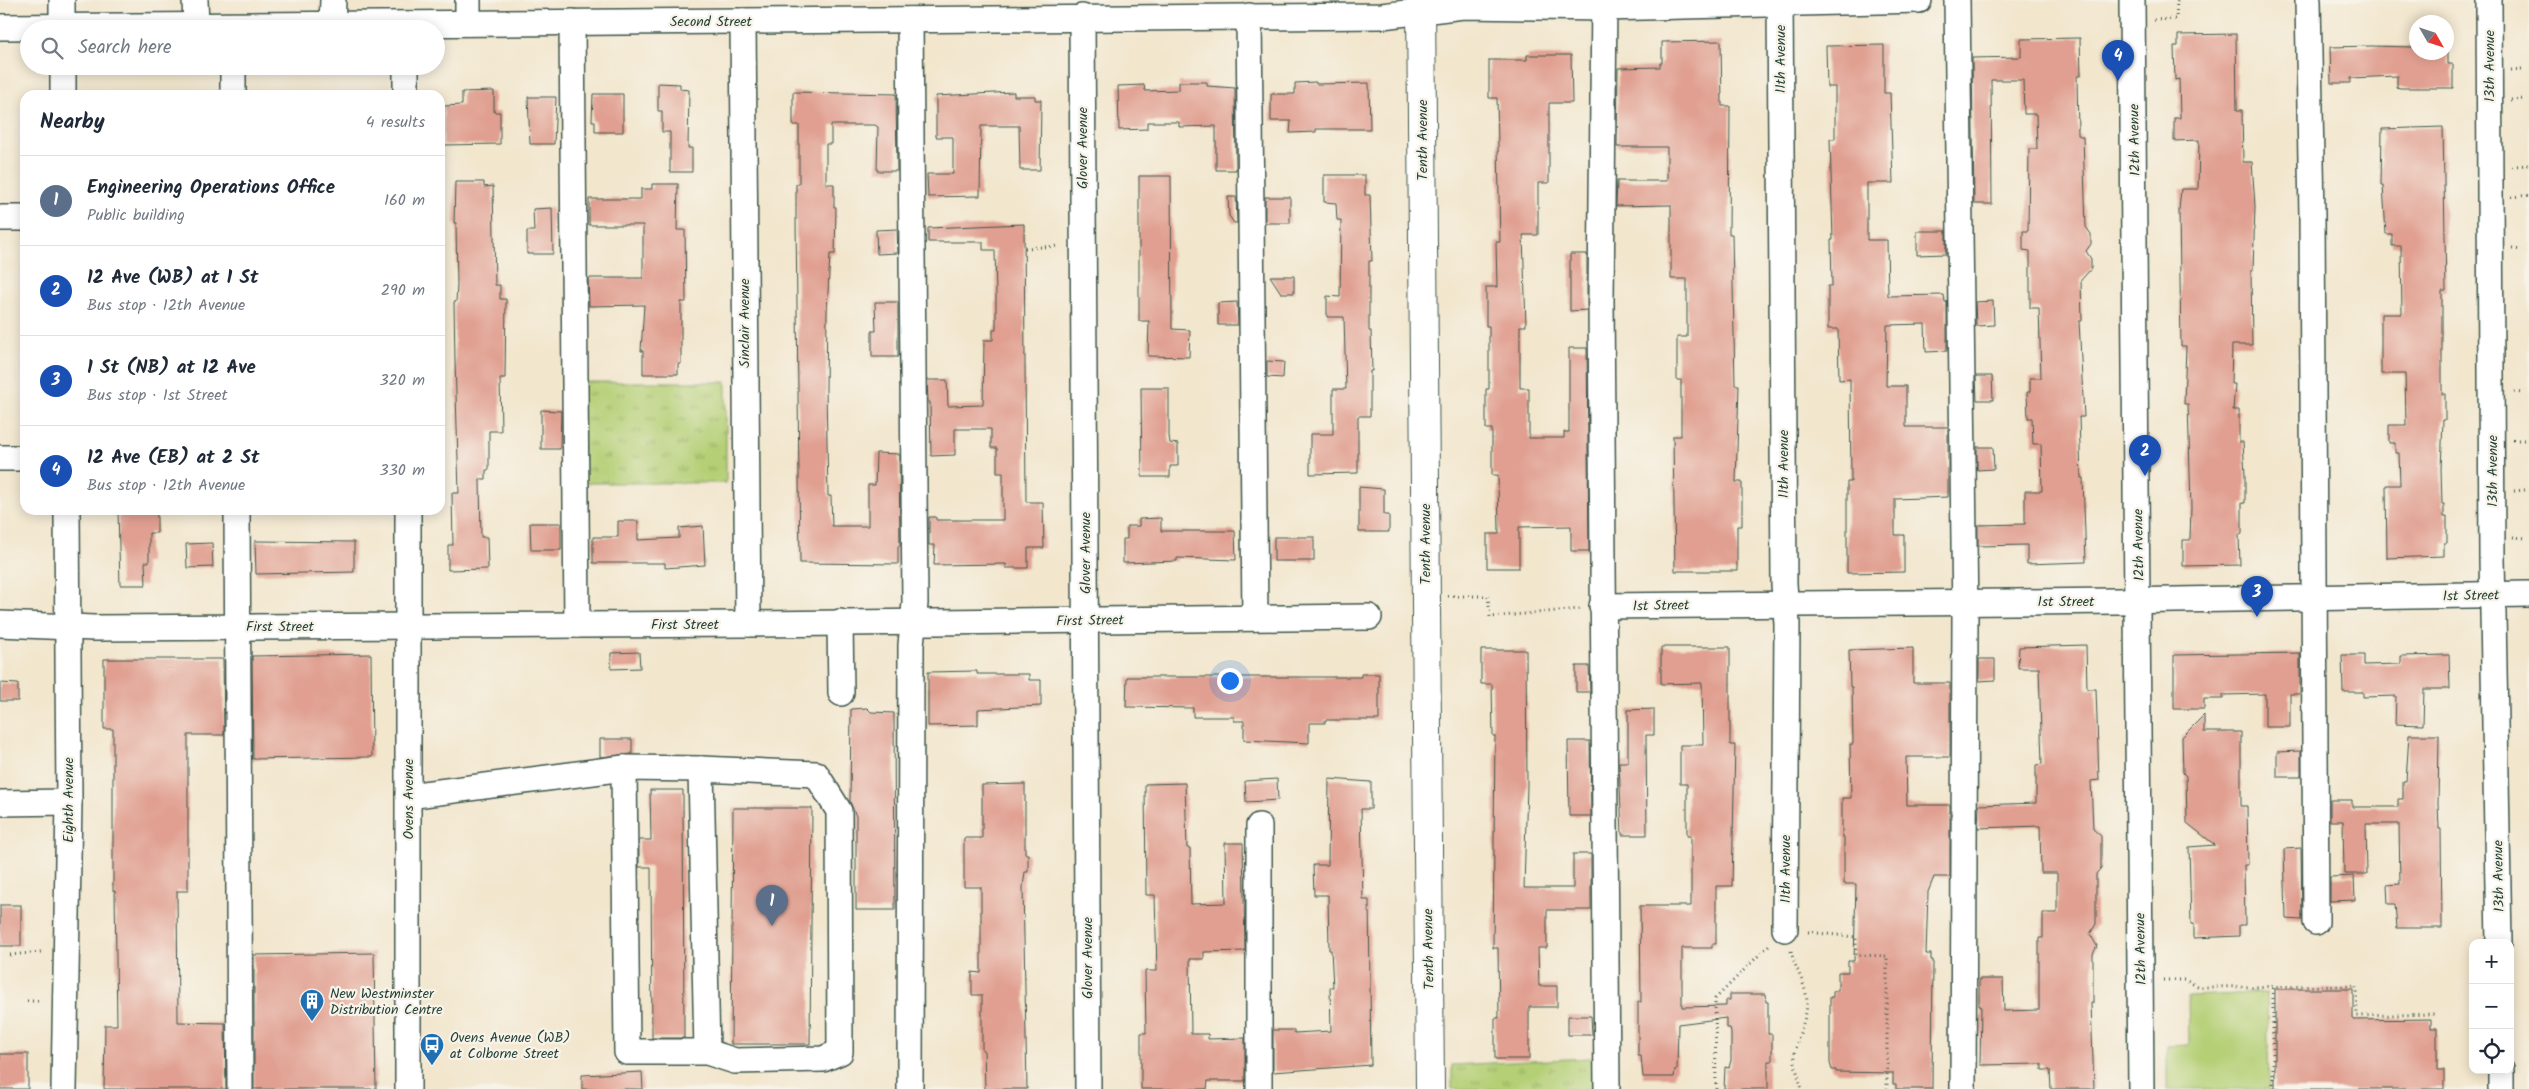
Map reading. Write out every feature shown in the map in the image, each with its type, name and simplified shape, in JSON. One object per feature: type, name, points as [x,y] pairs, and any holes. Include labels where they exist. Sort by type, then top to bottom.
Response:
[{"type":"main road","name":"Tenth Avenue","points":[[1421,6],[1430,1089]]},
{"type":"street","points":[[62,0],[62,20]]},
{"type":"street","points":[[195,0],[196,20]]},
{"type":"street","name":"Second Street","points":[[431,20],[468,11],[572,22],[605,11],[743,21],[866,10],[910,20],[1082,18],[1139,8],[1248,16],[1382,16],[1421,6],[1919,0]]},
{"type":"street","points":[[1957,0],[1964,601],[1963,1089]]},
{"type":"street","name":"12th Avenue","points":[[2132,0],[2139,600],[2136,639],[2141,1089]]},
{"type":"street","points":[[2308,0],[2312,215],[2316,922]]},
{"type":"street","name":"13th Avenue","points":[[2489,0],[2493,595],[2499,939]]},
{"type":"street","name":"11th Avenue","points":[[1780,1],[1786,604],[1785,929]]},
{"type":"street","points":[[1604,4],[1601,289],[1607,1089]]},
{"type":"street","name":"Second Street","points":[[278,20],[332,12],[374,20]]},
{"type":"street","points":[[1248,16],[1255,618]]},
{"type":"street","name":"Glover Avenue","points":[[1082,18],[1088,1089]]},
{"type":"street","points":[[910,20],[913,621],[911,645],[910,1089]]},
{"type":"street","name":"Sinclair Avenue","points":[[743,21],[748,624]]},
{"type":"street","points":[[572,22],[577,625]]},
{"type":"street","name":"Second Street","points":[[0,27],[20,27]]},
{"type":"street","points":[[63,75],[63,90]]},
{"type":"street","points":[[233,75],[233,90]]},
{"type":"street","points":[[406,75],[406,90]]},
{"type":"street","points":[[0,218],[20,218]]},
{"type":"street","points":[[0,458],[20,458]]},
{"type":"street","name":"Eighth Avenue","points":[[64,1089],[69,802],[67,515]]},
{"type":"street","points":[[237,515],[240,1089]]},
{"type":"street","name":"Ovens Avenue","points":[[408,515],[408,1089]]},
{"type":"street","name":"1st Street","points":[[1602,606],[2529,594]]},
{"type":"street","name":"First Street","points":[[0,624],[30,624],[68,628],[748,624],[1370,617]]},
{"type":"street","points":[[840,622],[841,693]]},
{"type":"street","points":[[408,796],[624,768],[816,774],[839,811],[840,1052],[823,1059],[735,1061],[708,1052],[627,1052],[624,768]]},
{"type":"street","points":[[700,769],[708,1052]]},
{"type":"street","points":[[0,803],[69,802]]},
{"type":"street","points":[[1259,1089],[1260,826]]},
{"type":"street","points":[[2501,1074],[2501,1089]]},
{"type":"path","points":[[2151,20],[2176,19],[2177,0]]},
{"type":"path","points":[[1025,248],[1068,245]]},
{"type":"path","points":[[2509,491],[2525,490]]},
{"type":"path","points":[[1425,596],[1488,596],[1490,617],[1602,606]]},
{"type":"path","points":[[1716,1089],[1715,999],[1785,929]]},
{"type":"path","points":[[1785,929],[1794,967],[1803,981],[1807,1002],[1803,1027],[1795,1056],[1802,1089]]},
{"type":"path","points":[[1785,929],[1856,937],[1856,955],[1887,956],[1887,1089]]},
{"type":"path","points":[[10,955],[41,952]]},
{"type":"path","points":[[2162,980],[2184,980],[2200,987],[2356,986],[2357,1016],[2435,1014]]},
{"type":"path","points":[[2273,1089],[2274,987]]},
{"type":"path","points":[[27,1001],[40,1002]]},
{"type":"green space","points":[[582,382],[726,382],[726,483],[582,483]]},
{"type":"green space","points":[[2267,993],[2269,1089],[2167,1089],[2167,1046],[2189,1045],[2188,996]]},
{"type":"green space","points":[[1607,1057],[1607,1089],[1452,1089],[1452,1065]]},
{"type":"building","points":[[2236,34],[2237,110],[2242,110],[2243,162],[2252,162],[2255,206],[2253,270],[2251,270],[2252,345],[2232,345],[2231,384],[2235,384],[2233,410],[2239,410],[2239,442],[2243,442],[2245,475],[2245,503],[2242,503],[2242,534],[2239,535],[2240,565],[2183,566],[2183,540],[2190,540],[2191,507],[2188,404],[2184,404],[2186,346],[2181,346],[2179,210],[2181,189],[2198,189],[2199,140],[2174,141],[2174,118],[2180,118],[2179,79],[2175,80],[2174,46],[2178,46],[2178,35]]},
{"type":"building","points":[[2080,38],[2081,76],[2077,76],[2078,135],[2083,137],[2086,227],[2091,234],[2091,244],[2086,251],[2091,259],[2091,269],[2081,280],[2082,321],[2079,321],[2084,417],[2079,417],[2086,562],[2027,564],[2027,545],[1978,546],[1978,525],[2025,524],[2025,491],[2042,491],[2041,444],[2033,444],[2032,418],[2028,418],[2027,392],[2030,392],[2030,378],[2041,378],[2039,308],[2030,308],[2030,251],[2023,250],[2023,231],[2028,231],[2029,149],[2037,149],[2036,114],[2024,114],[2023,80],[1991,80],[1992,204],[1974,204],[1972,58],[2021,57],[2021,39]]},
{"type":"building","points":[[1721,41],[1722,106],[1730,106],[1729,234],[1732,234],[1735,385],[1739,385],[1736,482],[1742,482],[1742,526],[1737,526],[1737,571],[1675,571],[1673,436],[1681,436],[1681,380],[1677,380],[1677,337],[1687,337],[1687,279],[1671,279],[1671,205],[1616,206],[1617,181],[1667,181],[1667,147],[1617,147],[1618,68],[1660,67],[1660,63],[1662,63],[1662,42]]},
{"type":"building","points":[[1884,45],[1884,93],[1890,93],[1893,183],[1867,183],[1867,240],[1887,240],[1888,296],[1944,295],[1945,302],[1947,302],[1947,351],[1926,352],[1925,324],[1887,325],[1886,386],[1906,386],[1906,427],[1948,427],[1948,497],[1895,499],[1895,535],[1904,535],[1904,572],[1847,573],[1847,482],[1851,482],[1850,379],[1839,380],[1838,329],[1828,329],[1828,286],[1832,286],[1831,240],[1833,240],[1830,139],[1835,139],[1835,87],[1827,87],[1826,46]]},
{"type":"building","points":[[2330,47],[2409,47],[2409,60],[2448,60],[2448,64],[2453,64],[2453,88],[2400,88],[2397,87],[2397,76],[2351,78],[2351,83],[2331,83]]},
{"type":"building","points":[[1527,55],[1571,55],[1572,103],[1549,103],[1549,183],[1538,183],[1538,235],[1523,235],[1526,326],[1520,326],[1520,388],[1529,388],[1529,438],[1564,438],[1564,432],[1569,432],[1569,348],[1587,348],[1589,551],[1571,551],[1571,526],[1519,527],[1519,568],[1487,568],[1487,534],[1499,534],[1498,475],[1492,475],[1492,429],[1486,429],[1486,389],[1489,389],[1489,326],[1486,326],[1486,287],[1497,287],[1496,242],[1500,242],[1497,98],[1489,98],[1489,60],[1527,60]]},
{"type":"building","points":[[1179,82],[1207,82],[1207,86],[1235,88],[1236,170],[1216,170],[1216,126],[1179,127],[1179,122],[1147,122],[1147,129],[1119,130],[1118,86],[1144,85],[1145,91],[1179,90]]},
{"type":"building","points":[[1316,82],[1316,84],[1369,83],[1370,129],[1316,129],[1316,132],[1290,133],[1291,121],[1271,121],[1271,94],[1295,94],[1295,83]]},
{"type":"building","points":[[658,83],[680,84],[680,89],[689,90],[688,148],[692,148],[692,172],[670,172],[670,132],[662,132],[662,111],[658,111]]},
{"type":"building","points":[[494,91],[494,112],[500,112],[500,144],[445,145],[445,106],[462,105],[462,92]]},
{"type":"building","points":[[793,92],[896,94],[897,171],[877,171],[878,127],[875,125],[831,125],[831,144],[826,144],[826,184],[834,184],[834,207],[836,207],[835,254],[830,254],[826,389],[828,496],[831,496],[832,526],[868,526],[868,485],[875,485],[876,453],[899,454],[900,546],[898,546],[898,564],[800,563],[796,221],[796,184],[799,184],[799,125],[793,125]]},
{"type":"building","points":[[1014,92],[1014,96],[1035,96],[1035,100],[1041,100],[1040,170],[1020,170],[1019,126],[981,126],[980,196],[928,197],[927,174],[953,174],[953,137],[936,137],[936,96]]},
{"type":"building","points":[[593,94],[623,94],[623,132],[595,132],[595,121],[592,121]]},
{"type":"building","points":[[528,97],[556,97],[554,144],[530,144]]},
{"type":"building","points":[[2443,127],[2446,291],[2442,291],[2442,394],[2445,394],[2445,420],[2443,420],[2441,469],[2442,504],[2444,504],[2444,517],[2447,517],[2447,543],[2444,543],[2444,556],[2387,558],[2386,485],[2400,485],[2399,453],[2395,453],[2395,443],[2389,443],[2389,425],[2406,425],[2405,374],[2381,374],[2381,314],[2402,314],[2401,246],[2392,246],[2392,234],[2386,234],[2383,185],[2381,185],[2382,129]]},
{"type":"building","points":[[1324,175],[1365,175],[1365,195],[1370,195],[1372,261],[1369,261],[1369,331],[1371,331],[1372,371],[1370,371],[1370,416],[1358,416],[1358,473],[1310,474],[1310,434],[1333,434],[1333,389],[1346,389],[1344,317],[1327,317],[1327,296],[1340,297],[1341,220],[1337,220],[1336,203],[1324,202]]},
{"type":"building","points":[[1139,176],[1171,176],[1172,329],[1190,330],[1189,357],[1148,356],[1149,321],[1139,321]]},
{"type":"building","points":[[455,182],[484,182],[484,187],[493,186],[495,285],[500,285],[500,299],[506,299],[505,378],[500,378],[501,431],[489,431],[489,470],[486,470],[486,479],[480,479],[481,537],[487,537],[488,569],[448,570],[448,545],[453,545],[452,493],[459,493],[454,302],[456,302],[457,285],[456,223],[454,223]]},
{"type":"building","points":[[652,184],[678,184],[677,230],[685,230],[686,302],[681,302],[681,364],[678,364],[678,374],[643,374],[643,351],[641,351],[644,305],[589,306],[588,278],[643,278],[643,225],[589,225],[589,199],[641,199],[641,189],[652,189]]},
{"type":"building","points":[[1228,197],[1236,197],[1237,223],[1234,223],[1229,216]]},
{"type":"building","points":[[1265,197],[1290,197],[1290,223],[1265,223]]},
{"type":"building","points":[[552,208],[553,254],[527,254],[527,231],[534,231],[533,209]]},
{"type":"building","points":[[1024,224],[1026,502],[1043,502],[1044,548],[1028,548],[1028,568],[1006,568],[1006,564],[934,565],[935,545],[929,545],[929,517],[936,517],[936,520],[1003,520],[1003,473],[997,473],[997,448],[991,448],[991,429],[955,429],[955,455],[931,456],[930,402],[928,402],[927,380],[947,380],[948,406],[983,405],[984,340],[993,340],[993,330],[996,330],[996,295],[995,250],[983,250],[983,242],[928,242],[928,228]]},
{"type":"building","points":[[897,229],[898,253],[877,254],[876,230]]},
{"type":"building","points":[[1917,231],[1946,231],[1946,254],[1917,255]]},
{"type":"building","points":[[1570,254],[1587,254],[1587,310],[1570,311]]},
{"type":"building","points":[[1270,276],[1294,276],[1294,293],[1281,293]]},
{"type":"building","points":[[1993,301],[1994,325],[1976,326],[1975,302]]},
{"type":"building","points":[[875,302],[898,302],[898,357],[872,357],[872,331],[876,331]]},
{"type":"building","points":[[1237,302],[1238,325],[1218,325],[1218,303]]},
{"type":"building","points":[[1267,361],[1284,362],[1283,378],[1267,377]]},
{"type":"building","points":[[1976,376],[1992,376],[1993,400],[1977,400]]},
{"type":"building","points":[[1141,388],[1169,388],[1170,443],[1178,444],[1178,466],[1170,466],[1170,477],[1142,477]]},
{"type":"building","points":[[541,410],[561,411],[560,449],[541,449]]},
{"type":"building","points":[[1977,447],[1993,447],[1994,469],[1977,470]]},
{"type":"building","points":[[1359,487],[1384,489],[1384,515],[1389,515],[1389,532],[1359,532]]},
{"type":"building","points":[[118,515],[157,515],[157,533],[149,533],[149,562],[145,562],[146,585],[120,585]]},
{"type":"building","points":[[1161,518],[1161,531],[1235,531],[1236,560],[1177,558],[1177,561],[1123,563],[1123,539],[1127,539],[1127,526],[1139,526],[1139,519]]},
{"type":"building","points":[[618,521],[638,521],[638,540],[679,538],[679,528],[703,526],[705,565],[665,568],[665,563],[593,563],[593,537],[618,537]]},
{"type":"building","points":[[530,523],[561,523],[561,550],[531,550]]},
{"type":"building","points":[[1274,537],[1314,537],[1314,561],[1274,561]]},
{"type":"building","points":[[255,541],[354,542],[354,572],[256,574]]},
{"type":"building","points":[[212,543],[213,567],[187,568],[186,544]]},
{"type":"building","points":[[2086,645],[2087,689],[2096,689],[2099,780],[2091,781],[2093,829],[2101,836],[2101,868],[2096,874],[2096,924],[2090,934],[2097,946],[2093,954],[2093,1003],[2091,1003],[2094,1089],[2051,1089],[2050,1070],[2042,1070],[2042,1064],[1980,1065],[1981,1006],[1979,1006],[1979,979],[2003,979],[2004,1011],[2039,1010],[2039,938],[2043,938],[2043,913],[2057,913],[2057,873],[2041,873],[2040,826],[1978,828],[1979,805],[2036,803],[2036,765],[2042,764],[2039,668],[2018,668],[2019,647]]},
{"type":"building","points":[[1661,647],[1730,647],[1730,745],[1735,745],[1732,886],[1716,886],[1716,944],[1712,944],[1712,948],[1682,948],[1682,1007],[1726,1006],[1726,1000],[1730,1000],[1730,994],[1765,994],[1766,1002],[1768,1002],[1768,1034],[1772,1034],[1772,1061],[1768,1061],[1768,1089],[1724,1089],[1725,1067],[1729,1068],[1731,1060],[1731,1032],[1730,1028],[1726,1028],[1726,1018],[1678,1024],[1677,1070],[1675,1070],[1674,1077],[1643,1077],[1641,1056],[1638,1056],[1638,1002],[1641,1002],[1640,906],[1691,906],[1691,836],[1687,836],[1687,784],[1680,784],[1680,745],[1703,745],[1702,683],[1661,684]]},
{"type":"building","points":[[1913,648],[1913,683],[1950,683],[1950,757],[1906,757],[1907,805],[1950,805],[1950,877],[1934,877],[1928,892],[1926,954],[1931,954],[1931,960],[1933,960],[1932,1089],[1896,1089],[1896,1084],[1893,1084],[1893,1073],[1836,1072],[1836,1070],[1832,1070],[1830,1063],[1830,997],[1833,997],[1833,991],[1838,991],[1838,972],[1848,972],[1848,961],[1854,961],[1856,884],[1844,884],[1844,837],[1842,837],[1842,798],[1851,798],[1850,744],[1853,744],[1849,650]]},
{"type":"building","points":[[1481,650],[1526,650],[1527,785],[1524,888],[1573,888],[1573,854],[1591,854],[1591,910],[1547,910],[1547,948],[1538,948],[1539,986],[1557,986],[1557,1007],[1529,1007],[1529,1059],[1495,1059],[1495,1018],[1499,1018],[1498,948],[1493,948],[1495,736],[1493,736],[1492,684],[1481,684]]},
{"type":"building","points":[[639,652],[640,668],[611,669],[611,653]]},
{"type":"building","points":[[2300,653],[2300,694],[2290,694],[2290,727],[2265,727],[2265,694],[2223,695],[2223,699],[2204,699],[2204,709],[2174,709],[2174,655]]},
{"type":"building","points":[[371,654],[372,757],[253,759],[252,656]]},
{"type":"building","points":[[2342,655],[2364,655],[2364,665],[2401,664],[2401,656],[2449,655],[2450,689],[2424,689],[2423,725],[2395,724],[2396,696],[2363,697],[2363,692],[2343,692]]},
{"type":"building","points":[[104,659],[223,659],[224,735],[188,735],[188,891],[177,891],[178,1022],[225,1023],[226,1089],[104,1089],[105,1025],[117,1025],[115,891],[113,891],[113,729],[104,729]]},
{"type":"building","points":[[1979,659],[1995,659],[1995,680],[1979,681]]},
{"type":"building","points":[[1576,666],[1589,666],[1590,692],[1576,692]]},
{"type":"building","points":[[977,671],[977,674],[1029,674],[1029,680],[1041,680],[1041,706],[978,709],[978,725],[928,726],[928,672]]},
{"type":"building","points":[[1361,674],[1379,674],[1379,720],[1325,720],[1325,723],[1309,723],[1309,743],[1244,740],[1244,721],[1234,721],[1234,717],[1193,717],[1193,708],[1126,707],[1127,677],[1361,677]]},
{"type":"building","points":[[0,683],[18,684],[18,701],[0,701]]},
{"type":"building","points":[[867,708],[871,712],[894,713],[895,910],[856,910],[856,816],[850,802],[851,709]]},
{"type":"building","points":[[1654,709],[1654,735],[1646,735],[1647,835],[1622,835],[1619,762],[1628,762],[1628,710]]},
{"type":"building","points":[[2204,715],[2204,732],[2241,732],[2241,806],[2247,806],[2248,865],[2244,865],[2245,925],[2239,925],[2239,936],[2194,938],[2194,924],[2191,924],[2189,847],[2215,845],[2187,823],[2186,776],[2183,773],[2182,737]]},
{"type":"building","points":[[2409,735],[2439,735],[2438,803],[2439,829],[2441,829],[2442,928],[2397,928],[2395,904],[2388,904],[2387,885],[2400,884],[2399,824],[2366,824],[2367,874],[2344,874],[2343,821],[2330,821],[2330,800],[2352,800],[2352,807],[2398,807],[2398,799],[2403,799],[2403,781],[2406,781]]},
{"type":"building","points":[[600,739],[632,739],[632,754],[600,757]]},
{"type":"building","points":[[1568,741],[1590,741],[1591,816],[1569,816]]},
{"type":"building","points":[[2301,751],[2301,777],[2277,777],[2277,752]]},
{"type":"building","points":[[1277,779],[1278,800],[1246,802],[1245,781]]},
{"type":"building","points":[[1329,779],[1371,782],[1371,809],[1361,809],[1363,900],[1369,900],[1371,1065],[1273,1072],[1273,1030],[1294,1030],[1294,1033],[1331,1031],[1330,987],[1333,987],[1331,950],[1329,950],[1328,895],[1314,895],[1313,865],[1328,865]]},
{"type":"building","points":[[1185,783],[1187,848],[1190,848],[1191,904],[1226,903],[1225,843],[1243,843],[1245,951],[1204,952],[1204,959],[1190,959],[1191,1034],[1208,1034],[1208,1039],[1245,1038],[1245,1081],[1208,1081],[1207,1089],[1141,1089],[1141,1033],[1146,1033],[1145,971],[1157,971],[1155,895],[1146,895],[1145,784]]},
{"type":"building","points":[[1025,784],[1025,854],[1028,854],[1028,872],[1025,872],[1023,887],[1027,1089],[985,1089],[984,1050],[982,1050],[982,995],[972,995],[972,972],[981,973],[981,887],[964,887],[964,838],[982,838],[982,785]]},
{"type":"building","points":[[650,790],[683,790],[684,1038],[652,1038],[651,867],[639,867],[639,840],[651,840]]},
{"type":"building","points":[[733,808],[812,808],[810,1044],[731,1044]]},
{"type":"building","points":[[2301,848],[2302,920],[2286,919],[2284,849]]},
{"type":"building","points":[[2354,876],[2355,900],[2330,901],[2330,877]]},
{"type":"building","points":[[0,905],[21,905],[21,946],[0,946]]},
{"type":"building","name":"New Westminster Distribution Centre","points":[[374,953],[376,1089],[254,1089],[254,955]]},
{"type":"building","points":[[2275,989],[2353,989],[2353,1020],[2431,1019],[2431,1028],[2437,1028],[2437,1070],[2444,1070],[2444,1089],[2275,1089]]},
{"type":"building","points":[[1568,1016],[1591,1016],[1592,1035],[1568,1035]]},
{"type":"building","points":[[0,1054],[28,1054],[28,1089],[0,1089]]},
{"type":"building","points":[[642,1072],[643,1089],[582,1089],[582,1075]]},
{"type":"place","name":"12 Ave (EB) at 2 St","points":[[2118,81]]},
{"type":"place","name":"12 Ave (WB) at 1 St","points":[[2145,476]]},
{"type":"place","name":"1 St (NB) at 12 Ave","points":[[2257,617]]},
{"type":"place","name":"Engineering Operations Office","points":[[772,926]]},
{"type":"place","name":"New Westminster Distribution Centre","points":[[312,1022]]},
{"type":"place","name":"Ovens Avenue (WB) at Colborne Street","points":[[432,1066]]}]
